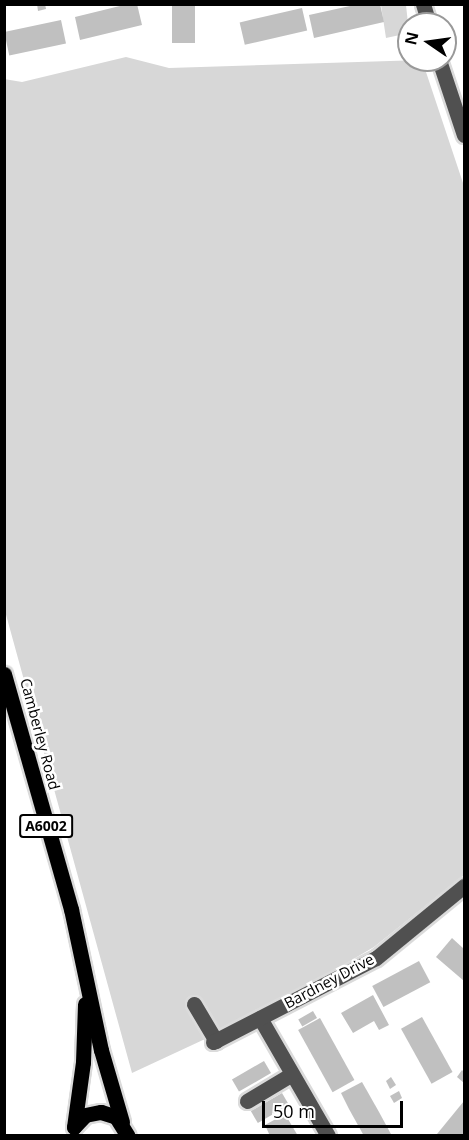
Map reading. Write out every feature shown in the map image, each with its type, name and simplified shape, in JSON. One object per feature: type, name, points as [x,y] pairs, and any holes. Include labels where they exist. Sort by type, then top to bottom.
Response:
[{"type":"main road","name":"Camberley Road","points":[[4,674],[71,909],[85,978],[125,1129]]},
{"type":"main road","name":"Camberley Road","points":[[73,1131],[83,1062],[85,978]]},
{"type":"main road","points":[[73,1131],[93,1112],[109,1113],[125,1129]]},
{"type":"street","points":[[445,72],[459,100],[465,135]]},
{"type":"street","name":"Bardney Drive","points":[[195,1004],[214,1041],[375,958],[465,886]]},
{"type":"street","points":[[260,1018],[328,1136]]},
{"type":"street","points":[[247,1101],[292,1074]]},
{"type":"shaded area","points":[[381,5],[406,5],[407,12],[397,12],[397,36],[386,38]]},
{"type":"shaded area","points":[[126,57],[169,68],[397,61],[397,72],[426,72],[464,186],[464,875],[374,947],[261,1013],[132,1073],[5,611],[4,79],[22,82]]},
{"type":"building","points":[[37,4],[45,4],[46,9],[38,11]]},
{"type":"building","points":[[128,4],[137,4],[142,25],[80,40],[75,17]]},
{"type":"building","points":[[172,4],[195,4],[195,43],[172,43]]},
{"type":"building","points":[[359,4],[380,4],[384,22],[314,38],[309,15]]},
{"type":"building","points":[[302,8],[307,30],[245,45],[240,22]]},
{"type":"building","points":[[61,20],[66,43],[9,56],[4,32]]},
{"type":"building","points":[[452,938],[464,949],[464,981],[436,957]]},
{"type":"building","points":[[419,961],[430,982],[383,1007],[372,986]]},
{"type":"building","points":[[373,995],[389,1025],[379,1030],[374,1021],[353,1033],[341,1013]]},
{"type":"building","points":[[313,1011],[317,1018],[302,1026],[298,1020]]},
{"type":"building","points":[[422,1017],[453,1072],[432,1084],[401,1029]]},
{"type":"building","points":[[320,1018],[354,1080],[333,1092],[298,1030]]},
{"type":"building","points":[[264,1061],[271,1073],[239,1092],[232,1080]]},
{"type":"building","points":[[462,1070],[464,1072],[464,1083],[457,1077]]},
{"type":"building","points":[[391,1077],[396,1085],[390,1089],[386,1081]]},
{"type":"building","points":[[362,1082],[392,1136],[364,1136],[349,1109],[341,1093]]},
{"type":"building","points":[[399,1091],[402,1098],[394,1103],[390,1096]]},
{"type":"building","points":[[282,1093],[289,1105],[258,1123],[251,1111]]},
{"type":"building","points":[[464,1101],[464,1136],[439,1136],[437,1134]]},
{"type":"building","points":[[285,1114],[298,1136],[270,1136],[265,1125]]}]
